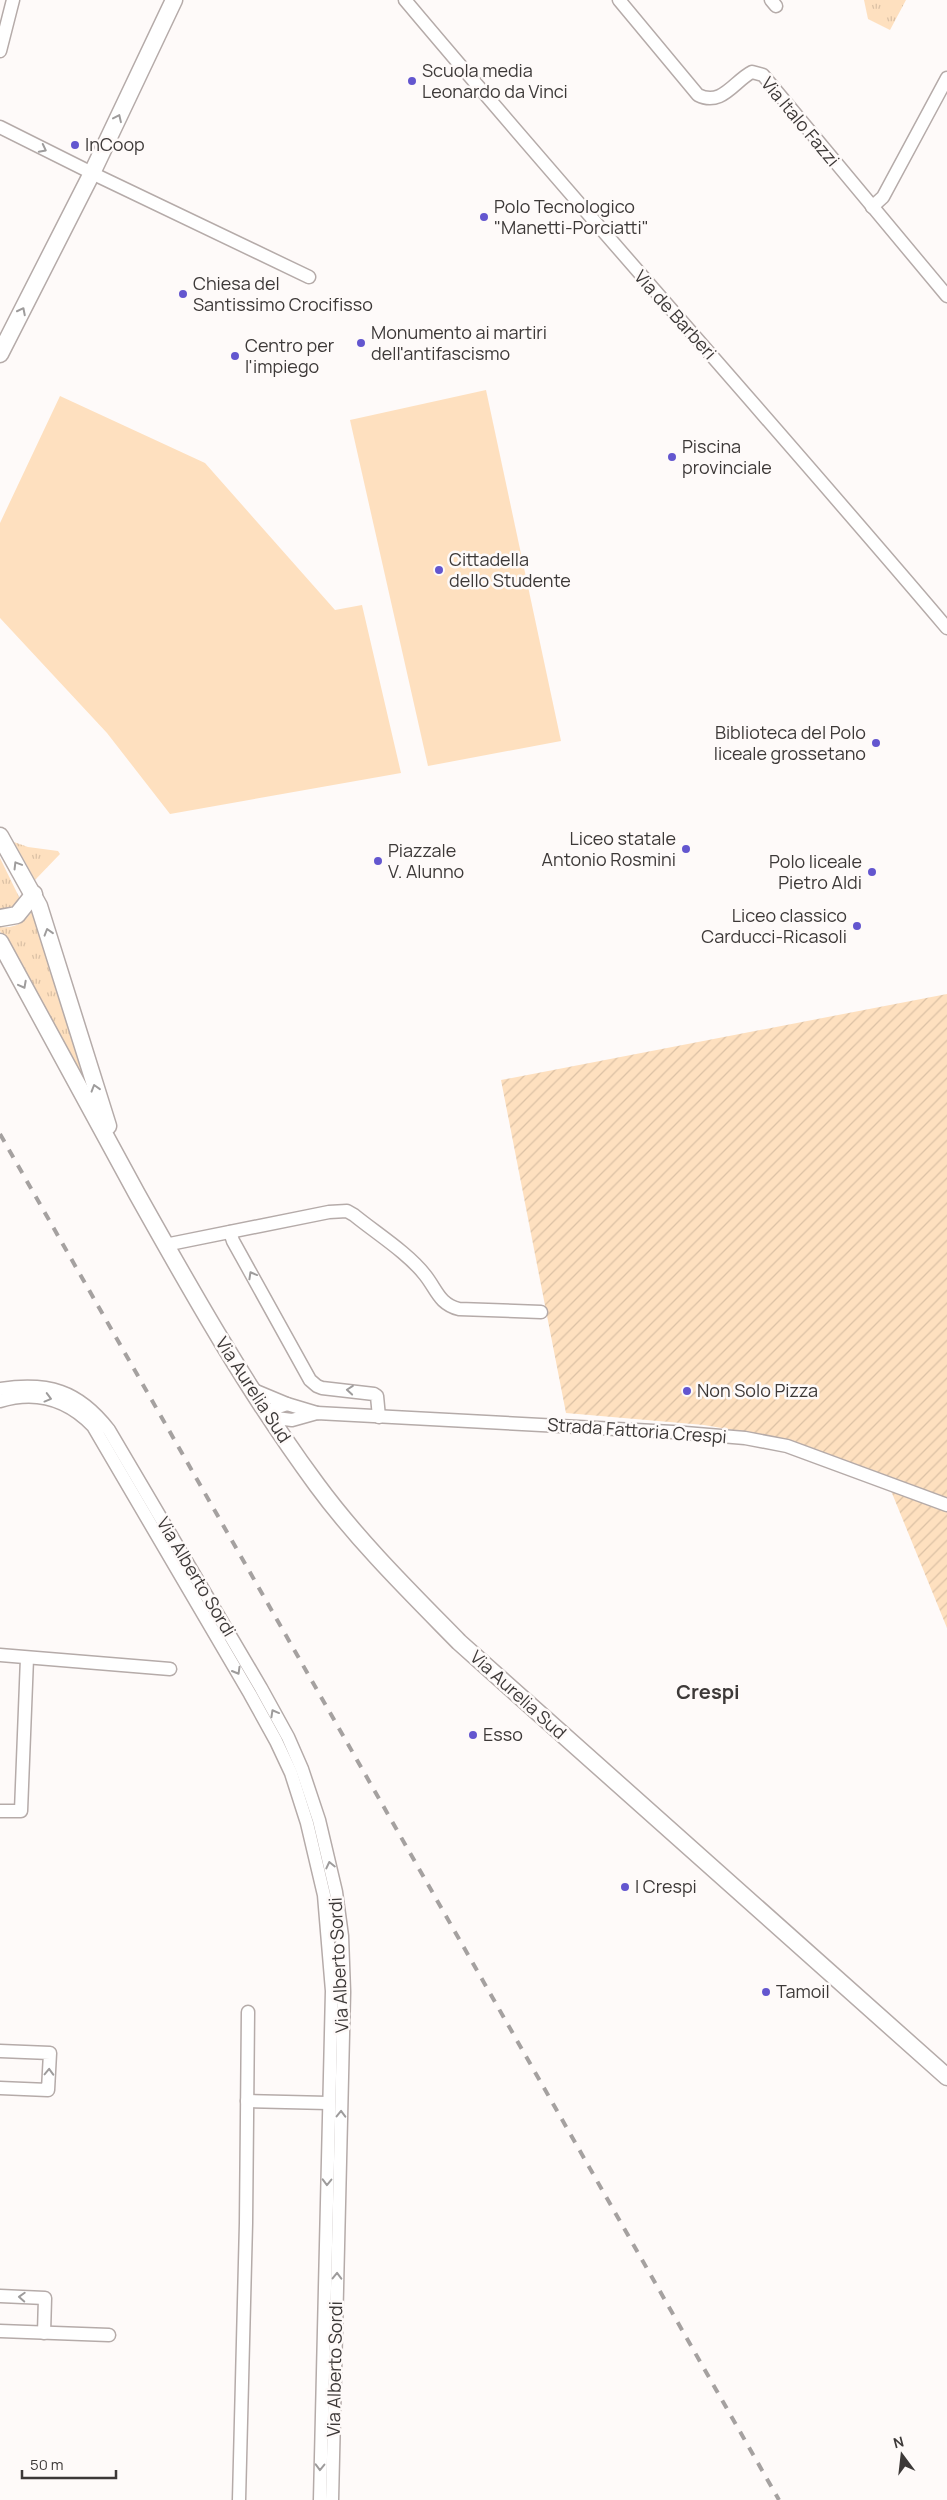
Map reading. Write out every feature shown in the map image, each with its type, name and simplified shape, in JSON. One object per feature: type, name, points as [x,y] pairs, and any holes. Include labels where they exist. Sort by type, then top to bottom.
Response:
[{"type":"main road","points":[[1,351],[92,173],[174,0]]},
{"type":"main road","points":[[0,836],[34,894],[44,917],[102,1109],[122,1167]]},
{"type":"main road","points":[[0,918],[17,914],[34,894]]},
{"type":"main road","points":[[0,942],[67,1069],[122,1167]]},
{"type":"main road","name":"Via Aurelia Sud","points":[[122,1167],[248,1388],[341,1516],[399,1581],[459,1642],[947,2077]]},
{"type":"street","points":[[0,51],[13,0]]},
{"type":"street","name":"Via de Barberi","points":[[405,0],[573,206],[748,396],[947,628]]},
{"type":"street","name":"Via Italo Fazzi","points":[[619,0],[698,95],[719,98],[752,72],[763,75],[947,296]]},
{"type":"street","points":[[872,207],[883,197],[947,78]]},
{"type":"street","points":[[0,127],[309,277]]},
{"type":"street","points":[[166,1245],[329,1212],[346,1211],[354,1215],[420,1268],[439,1298],[450,1307],[459,1310],[541,1312]]},
{"type":"street","points":[[230,1232],[233,1241],[310,1380],[322,1388],[374,1394],[377,1396],[379,1416]]},
{"type":"street","name":"Via Alberto Sordi","points":[[0,1389],[34,1385],[60,1390],[82,1403],[109,1430],[283,1729],[302,1769],[319,1820],[336,1892],[342,1936],[344,1992],[332,2500]]},
{"type":"street","name":"Strada Fattoria Crespi","points":[[248,1388],[287,1404],[317,1413],[673,1432],[765,1441],[787,1446],[947,1505]]},
{"type":"street","name":"Via Alberto Sordi","points":[[0,1401],[19,1396],[46,1397],[76,1411],[93,1426],[250,1694],[291,1773],[307,1823],[324,1895],[332,1990],[320,2500]]},
{"type":"street","points":[[268,1417],[275,1408],[287,1404]]},
{"type":"street","name":"Strada Fattoria Crespi","points":[[268,1417],[292,1420],[317,1413]]},
{"type":"street","points":[[285,1440],[292,1420]]},
{"type":"street","points":[[0,1655],[170,1669]]},
{"type":"street","points":[[0,1811],[21,1811],[27,1658]]},
{"type":"street","points":[[239,2500],[248,2012]]},
{"type":"street","points":[[0,2051],[50,2053],[48,2090],[0,2088]]},
{"type":"street","points":[[247,2102],[328,2103]]},
{"type":"street","points":[[0,2296],[45,2298],[44,2333]]},
{"type":"street","points":[[0,2331],[110,2336]]},
{"type":"green space","points":[[864,0],[906,0],[890,30],[868,19]]},
{"type":"green space","points":[[486,390],[561,741],[428,766],[350,420]]},
{"type":"green space","points":[[60,396],[205,463],[335,610],[362,605],[401,773],[170,814],[107,733],[0,618],[0,523]]},
{"type":"green space","points":[[14,842],[28,847],[58,851],[60,854],[35,880]]},
{"type":"green space","points":[[0,858],[20,899],[17,907],[0,911]]},
{"type":"green space","points":[[33,910],[89,1089],[83,1093],[0,931],[0,927],[10,927],[19,924]]},
{"type":"green space","points":[[947,994],[947,1628],[885,1476],[774,1437],[704,1425],[566,1413],[501,1080]]},
{"type":"railway","points":[[0,1134],[779,2500]]},
{"type":"place","name":"Scuola media Leonardo da Vinci","points":[[412,81]]},
{"type":"place","name":"InCoop","points":[[75,145]]},
{"type":"place","name":"Polo Tecnologico \"Manetti-Porciatti\"","points":[[484,217]]},
{"type":"place","name":"Chiesa del Santissimo Crocifisso","points":[[183,294]]},
{"type":"place","name":"Monumento ai martiri dell'antifascismo","points":[[361,343]]},
{"type":"place","name":"Centro per l'impiego","points":[[235,356]]},
{"type":"place","name":"Piscina provinciale","points":[[672,457]]},
{"type":"place","name":"Cittadella dello Studente","points":[[439,570]]},
{"type":"place","name":"Biblioteca del Polo liceale grossetano","points":[[876,743]]},
{"type":"place","name":"Liceo statale Antonio Rosmini","points":[[686,849]]},
{"type":"place","name":"Piazzale V. Alunno","points":[[378,861]]},
{"type":"place","name":"Polo liceale Pietro Aldi","points":[[872,872]]},
{"type":"place","name":"Liceo classico Carducci-Ricasoli","points":[[857,926]]},
{"type":"place","name":"Non Solo Pizza","points":[[687,1391]]},
{"type":"place","name":"Esso","points":[[473,1735]]},
{"type":"place","name":"I Crespi","points":[[625,1887]]},
{"type":"place","name":"Tamoil","points":[[766,1992]]},
{"type":"district","name":"Crespi","points":[[708,1692]]}]
